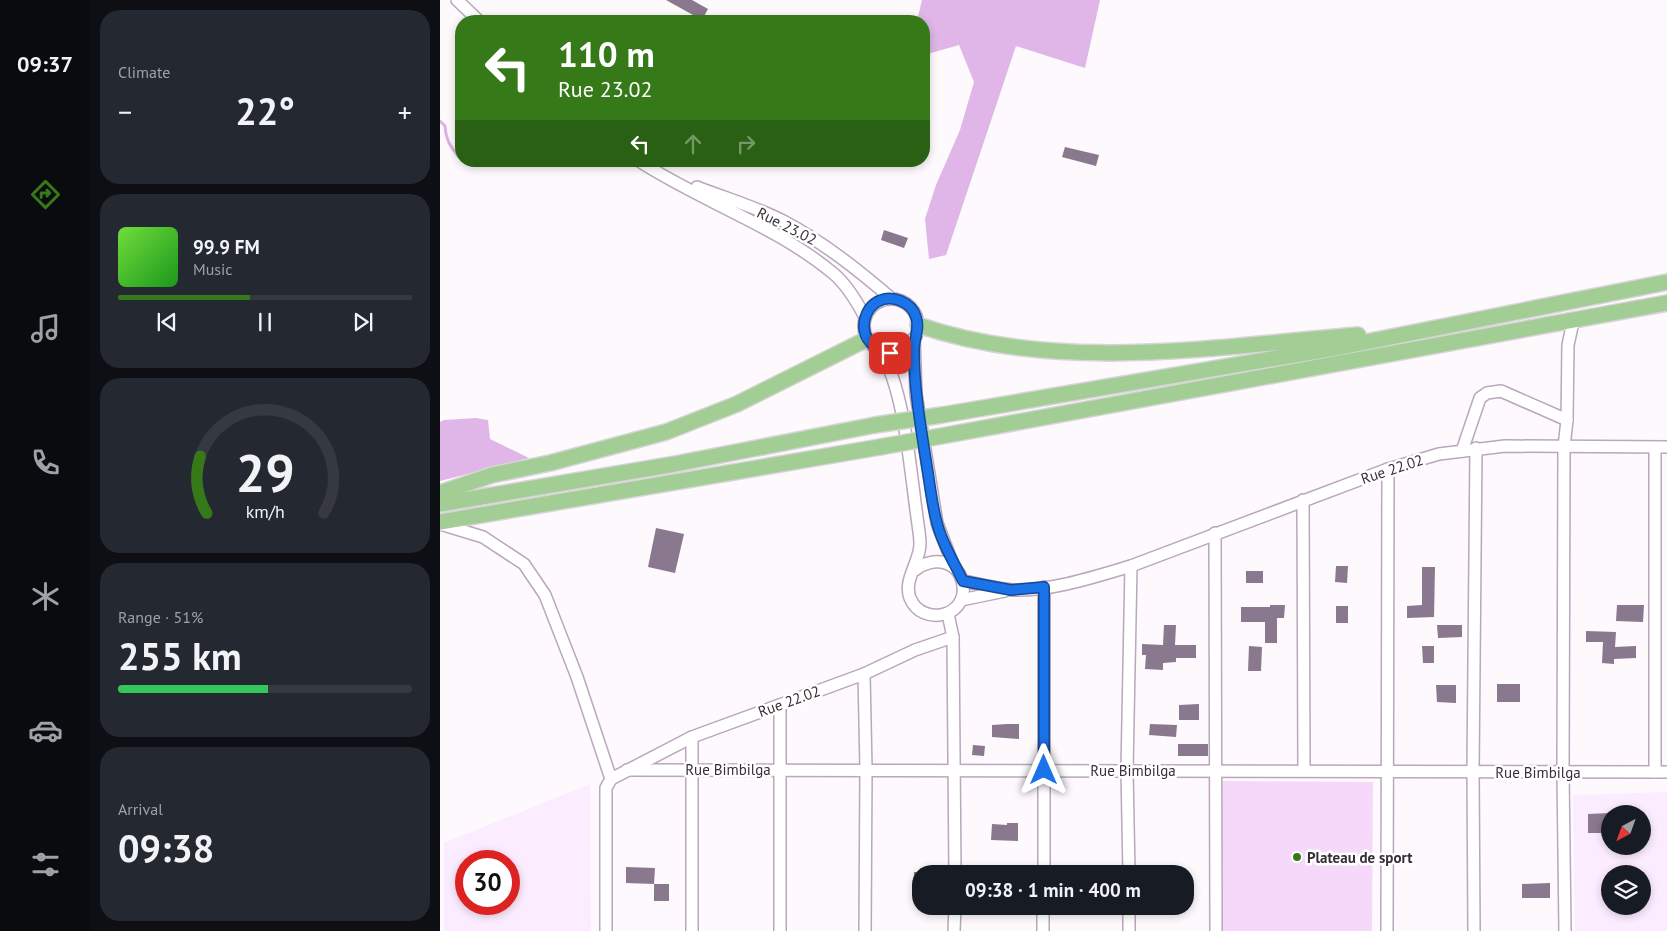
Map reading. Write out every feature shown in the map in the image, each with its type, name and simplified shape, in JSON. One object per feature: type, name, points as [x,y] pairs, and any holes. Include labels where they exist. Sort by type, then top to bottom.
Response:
[{"type":"main road","points":[[440,504],[675,464],[875,425],[1322,350],[1667,282]]},
{"type":"main road","points":[[440,523],[947,435],[1573,322],[1667,303]]},
{"type":"main road","points":[[916,332],[942,333],[1039,351],[1120,354],[1432,329]]},
{"type":"main road","points":[[440,493],[492,475],[550,463],[666,432],[737,404],[867,340]]},
{"type":"street","points":[[457,0],[473,15]]},
{"type":"street","name":"Rue 23.02","points":[[650,167],[804,252],[835,275],[857,302],[865,318],[864,331],[867,340]]},
{"type":"street","name":"Rue 23.02","points":[[669,178],[781,220],[847,260],[892,299],[905,303],[912,309],[916,332],[916,394],[937,523],[954,567],[963,581]]},
{"type":"street","points":[[865,318],[872,306],[880,301],[892,299]]},
{"type":"street","points":[[1565,931],[1563,772],[1564,447],[1567,420],[1568,345],[1573,322]]},
{"type":"street","points":[[881,351],[899,352],[907,348],[916,332]]},
{"type":"street","points":[[867,340],[881,351],[889,365],[899,399],[920,544],[915,570],[908,588],[914,605],[930,615],[948,614],[961,600],[964,589],[963,581],[1011,590]]},
{"type":"street","points":[[1462,451],[1480,398],[1494,391],[1501,391],[1567,420]]},
{"type":"street","name":"Rue 22.02","points":[[1131,566],[1413,460],[1476,448],[1505,446],[1667,447]]},
{"type":"street","points":[[1655,447],[1655,772]]},
{"type":"street","points":[[1474,931],[1473,771],[1476,448]]},
{"type":"street","points":[[1387,931],[1388,469]]},
{"type":"street","points":[[1303,500],[1304,770]]},
{"type":"street","points":[[440,523],[483,537],[524,564],[545,595],[577,677],[608,783],[606,931]]},
{"type":"street","points":[[1215,533],[1216,931]]},
{"type":"street","points":[[915,570],[931,561],[947,563],[954,567]]},
{"type":"street","points":[[961,600],[1011,590],[1044,587],[1131,566],[1127,770],[1129,865]]},
{"type":"street","points":[[1044,587],[1044,865]]},
{"type":"street","points":[[948,614],[953,637],[955,865]]},
{"type":"street","name":"Rue 22.02","points":[[627,770],[692,737],[864,674],[915,650],[953,637]]},
{"type":"street","points":[[864,674],[866,769],[865,931]]},
{"type":"street","points":[[780,705],[780,931]]},
{"type":"street","points":[[692,737],[692,931]]},
{"type":"street","name":"Rue Bimbilga","points":[[608,783],[627,770],[692,768],[1667,772]]},
{"type":"street","points":[[954,915],[954,931]]},
{"type":"street","points":[[1043,915],[1043,931]]},
{"type":"street","points":[[1129,915],[1129,931]]},
{"type":"shaded area","points":[[922,0],[1100,0],[1085,68],[1016,46],[946,255],[929,259],[925,219],[936,185],[960,130],[974,82],[959,45],[930,53],[930,15],[918,15]]},
{"type":"shaded area","points":[[476,418],[488,420],[490,439],[529,458],[440,481],[440,422],[444,420]]},
{"type":"shaded area","name":"Plateau de sport","points":[[1222,781],[1373,782],[1372,931],[1222,931]]},
{"type":"shaded area","points":[[590,784],[591,931],[444,931],[444,843]]},
{"type":"shaded area","points":[[1667,792],[1667,931],[1575,931],[1573,795]]},
{"type":"building","points":[[666,0],[692,0],[708,9],[705,15],[693,15]]},
{"type":"building","points":[[1065,147],[1099,155],[1096,166],[1062,157]]},
{"type":"building","points":[[884,230],[908,238],[904,248],[881,240]]},
{"type":"building","points":[[656,528],[684,534],[675,573],[648,567]]},
{"type":"building","points":[[1336,566],[1348,566],[1347,583],[1335,582]]},
{"type":"building","points":[[1422,567],[1435,567],[1434,617],[1407,618],[1407,606],[1422,605]]},
{"type":"building","points":[[1246,571],[1263,571],[1263,583],[1246,583]]},
{"type":"building","points":[[1270,605],[1285,605],[1284,618],[1277,618],[1277,643],[1265,643],[1265,622],[1241,622],[1241,607],[1270,607]]},
{"type":"building","points":[[1617,605],[1644,605],[1643,622],[1616,621]]},
{"type":"building","points":[[1336,606],[1348,606],[1348,623],[1336,623]]},
{"type":"building","points":[[1164,625],[1176,625],[1175,645],[1196,645],[1196,658],[1176,658],[1176,662],[1163,663],[1163,670],[1145,669],[1146,655],[1142,655],[1142,644],[1163,645]]},
{"type":"building","points":[[1437,625],[1462,625],[1462,637],[1438,638]]},
{"type":"building","points":[[1586,631],[1616,632],[1615,647],[1636,646],[1636,658],[1614,659],[1614,664],[1602,663],[1603,642],[1586,642]]},
{"type":"building","points":[[1249,646],[1262,647],[1261,671],[1248,671]]},
{"type":"building","points":[[1422,646],[1434,646],[1434,663],[1423,663]]},
{"type":"building","points":[[1497,684],[1520,684],[1520,702],[1497,702]]},
{"type":"building","points":[[1436,685],[1456,685],[1456,703],[1437,702]]},
{"type":"building","points":[[1199,704],[1199,720],[1179,720],[1179,705]]},
{"type":"building","points":[[1019,724],[1019,739],[992,737],[992,725]]},
{"type":"building","points":[[1150,724],[1177,725],[1176,737],[1149,735]]},
{"type":"building","points":[[1178,744],[1208,744],[1208,756],[1178,756]]},
{"type":"building","points":[[973,745],[985,746],[984,756],[972,755]]},
{"type":"building","points":[[1601,813],[1601,833],[1588,833],[1588,814]]},
{"type":"building","points":[[1007,823],[1018,823],[1018,841],[991,840],[992,824],[1007,825]]},
{"type":"building","points":[[626,867],[655,868],[654,884],[626,883]]},
{"type":"building","points":[[1550,883],[1550,898],[1522,898],[1522,884]]},
{"type":"building","points":[[654,884],[669,884],[669,901],[654,901]]},
{"type":"waterway","points":[[440,121],[445,126],[449,143],[455,152]]},
{"type":"place","name":"Plateau de sport","points":[[1297,857]]},
{"type":"route","points":[[890,353],[881,351],[867,340],[864,322],[866,313],[872,306],[880,301],[897,299],[912,309],[916,316],[918,325],[917,334],[914,338],[914,368],[916,394],[937,523],[954,567],[963,581],[1011,590],[1044,587],[1044,770]]}]
